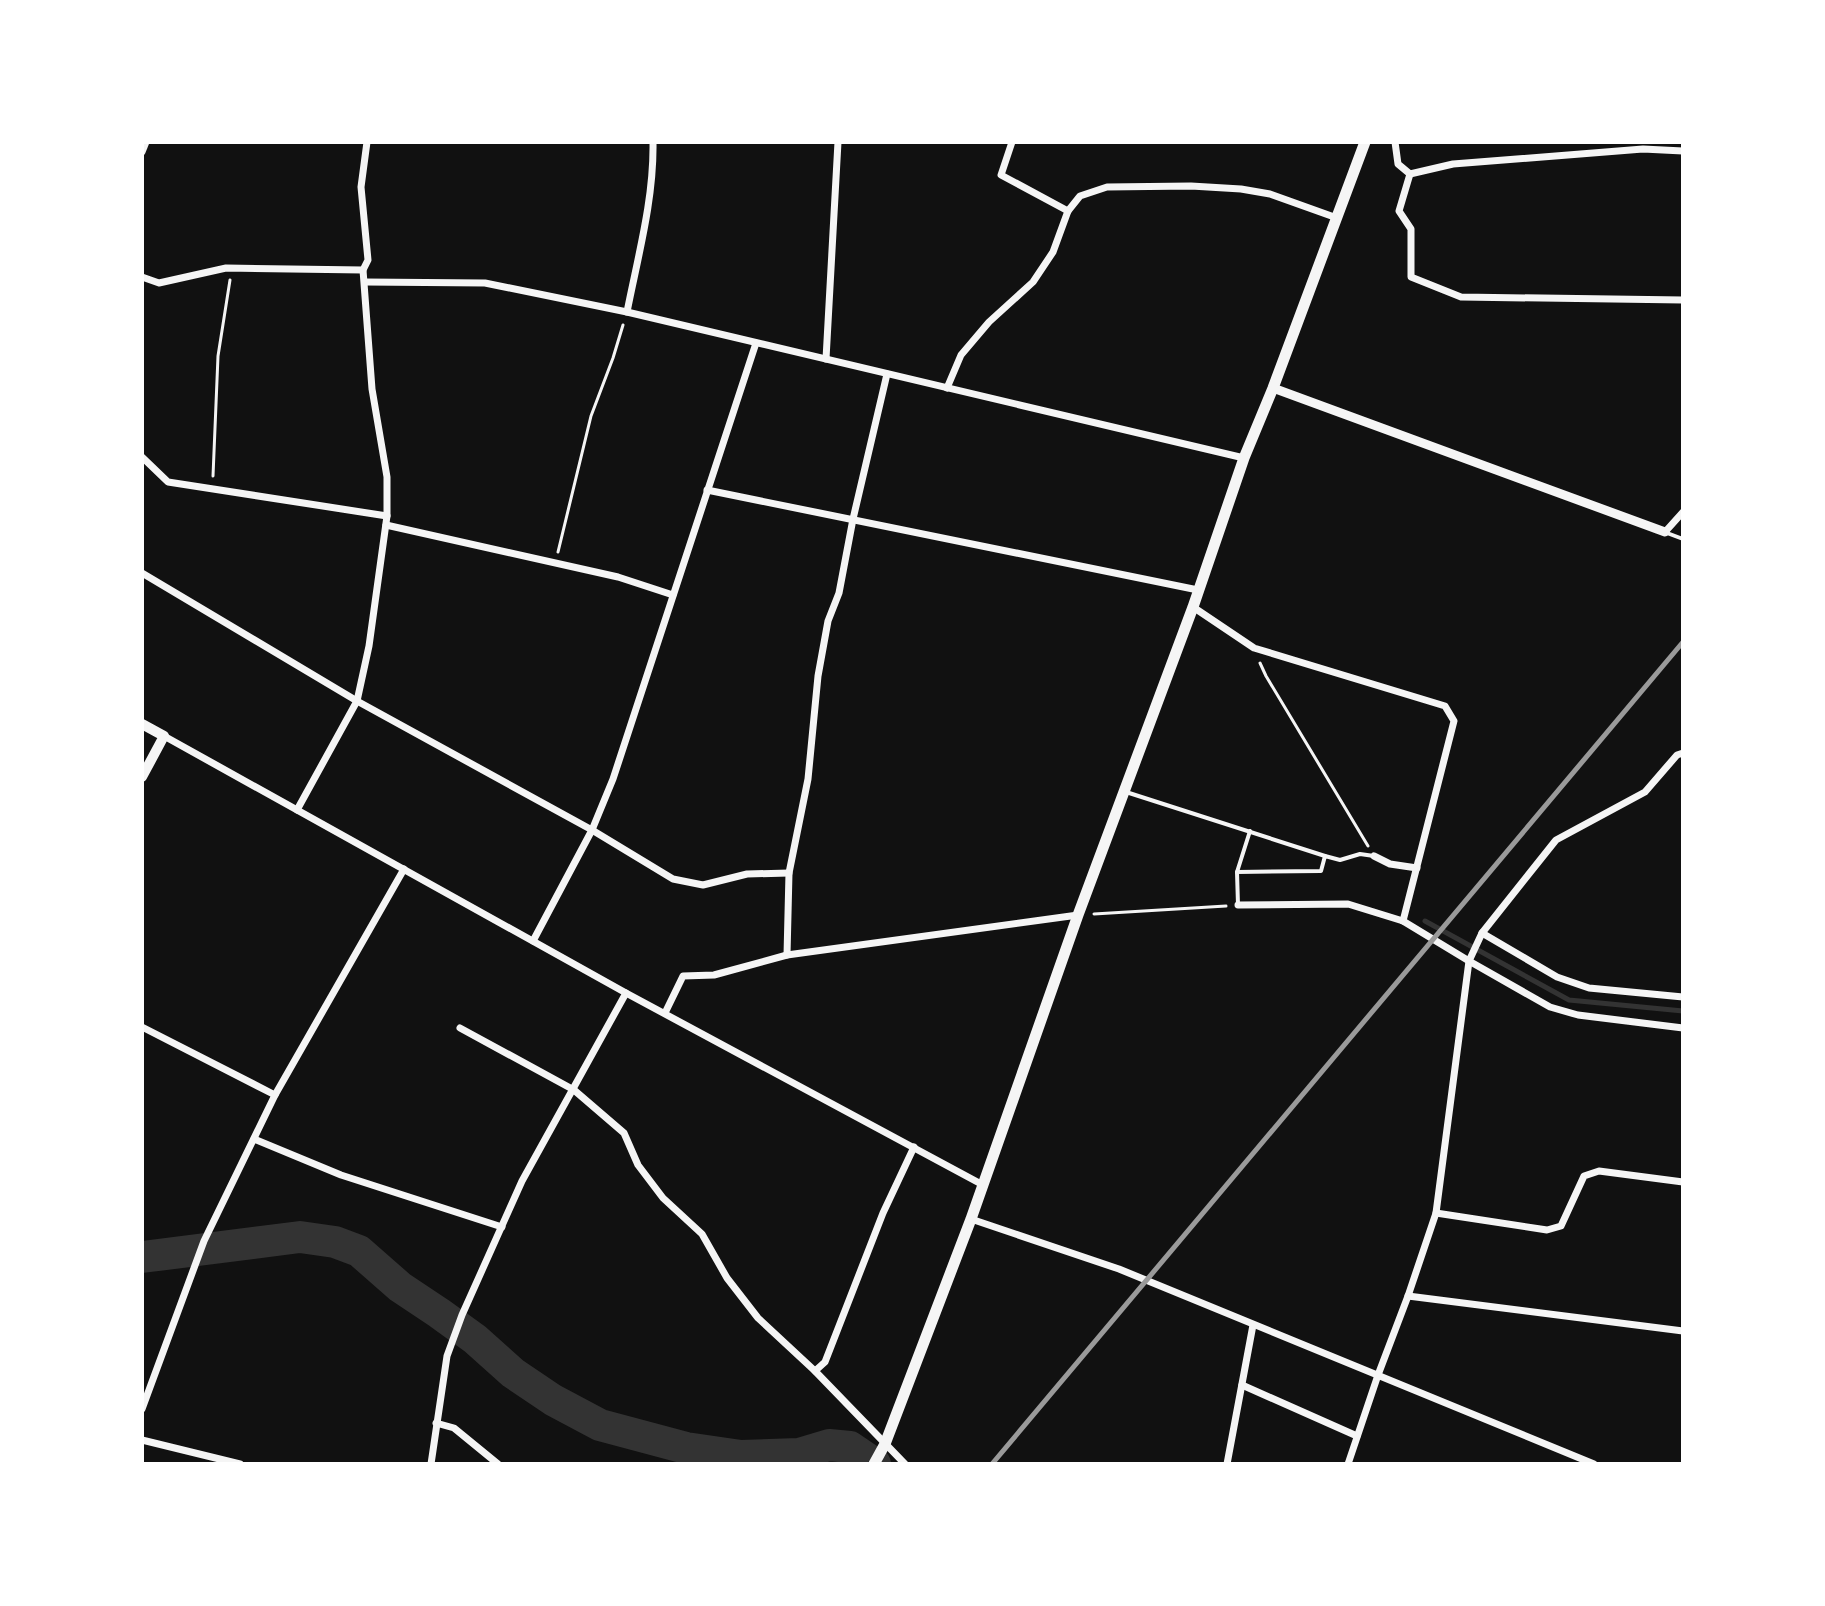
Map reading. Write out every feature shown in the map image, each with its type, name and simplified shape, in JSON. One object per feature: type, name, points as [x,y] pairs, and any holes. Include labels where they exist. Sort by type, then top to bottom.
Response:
[{"type":"main road","points":[[876,1460],[885,1444],[971,1219],[1244,458],[1365,142]]},
{"type":"main road","points":[[142,724],[164,736],[142,777]]},
{"type":"street","points":[[142,152],[146,142]]},
{"type":"street","points":[[297,810],[357,701],[369,646],[387,521],[387,477],[372,389],[363,270],[368,260],[361,187],[367,142]]},
{"type":"street","points":[[627,312],[646,220],[653,142]]},
{"type":"street","points":[[826,359],[838,142]]},
{"type":"street","points":[[1012,142],[1001,175],[1068,211]]},
{"type":"street","points":[[1395,142],[1398,164],[1410,174]]},
{"type":"street","points":[[1410,174],[1453,164],[1643,149],[1683,151]]},
{"type":"street","points":[[1410,174],[1399,211],[1411,229],[1411,277],[1461,297],[1683,300]]},
{"type":"street","points":[[947,388],[961,355],[989,322],[1033,282],[1053,252],[1068,211],[1080,196],[1107,187],[1241,189],[1270,194],[1337,218]]},
{"type":"street","points":[[142,277],[159,283],[232,269],[363,270]]},
{"type":"street","points":[[365,282],[485,283],[627,312],[1244,458]]},
{"type":"street","points":[[533,941],[592,830],[613,779],[756,343]]},
{"type":"street","points":[[787,955],[789,873],[808,779],[825,635],[839,593],[887,374]]},
{"type":"street","points":[[1273,388],[1665,532],[1683,512]]},
{"type":"street","points":[[142,457],[168,482],[387,521],[618,577],[673,595]]},
{"type":"street","points":[[707,490],[1198,590]]},
{"type":"street","points":[[142,573],[357,701],[592,830],[673,879],[703,885],[747,874],[789,873]]},
{"type":"street","points":[[1193,607],[1254,648],[1445,706],[1454,721],[1403,921]]},
{"type":"street","points":[[164,736],[626,993],[983,1185]]},
{"type":"street","points":[[1348,1464],[1436,1213],[1469,961],[1482,933],[1556,840],[1645,792],[1677,755],[1683,753]]},
{"type":"street","points":[[1374,856],[1390,864],[1417,868]]},
{"type":"street","points":[[142,1409],[204,1241],[275,1095],[404,869]]},
{"type":"street","points":[[1238,905],[1348,904],[1403,921],[1550,1007],[1578,1015],[1683,1028]]},
{"type":"street","points":[[665,1013],[683,976],[714,975],[787,955],[1078,915]]},
{"type":"street","points":[[1482,933],[1557,977],[1589,988],[1683,997]]},
{"type":"street","points":[[431,1464],[447,1356],[462,1315],[522,1181],[626,993]]},
{"type":"street","points":[[142,1027],[275,1095]]},
{"type":"street","points":[[460,1028],[574,1090],[624,1133],[638,1165],[663,1198],[702,1234],[727,1278],[758,1318],[815,1371],[905,1464]]},
{"type":"street","points":[[254,1139],[341,1175],[502,1227]]},
{"type":"street","points":[[815,1371],[825,1362],[883,1213],[914,1147]]},
{"type":"street","points":[[1436,1213],[1547,1230],[1561,1226],[1584,1176],[1599,1171],[1683,1182]]},
{"type":"street","points":[[971,1219],[1119,1269],[1592,1464]]},
{"type":"street","points":[[1408,1296],[1683,1331]]},
{"type":"street","points":[[1227,1464],[1253,1325]]},
{"type":"street","points":[[1242,1385],[1357,1436]]},
{"type":"street","points":[[436,1423],[454,1428],[498,1464]]},
{"type":"street","points":[[142,1440],[240,1464]]},
{"type":"lane","points":[[1665,532],[1683,539]]},
{"type":"lane","points":[[1124,791],[1340,860],[1360,854],[1374,856]]},
{"type":"lane","points":[[1238,905],[1237,872],[1250,831]]},
{"type":"lane","points":[[1237,872],[1321,871],[1325,856]]},
{"type":"path","points":[[213,489],[218,356],[232,269]]},
{"type":"path","points":[[556,563],[591,416],[627,312]]},
{"type":"path","points":[[1254,648],[1266,676],[1374,856]]},
{"type":"path","points":[[1078,915],[1238,905]]},
{"type":"waterway","points":[[1425,921],[1569,1000],[1683,1011]]},
{"type":"waterway","points":[[142,1257],[300,1237],[335,1242],[359,1251],[400,1287],[475,1339],[513,1373],[553,1400],[600,1425],[686,1448],[741,1456],[799,1454],[829,1445],[850,1447],[875,1464]]},
{"type":"railway","points":[[992,1464],[1683,642]]}]
